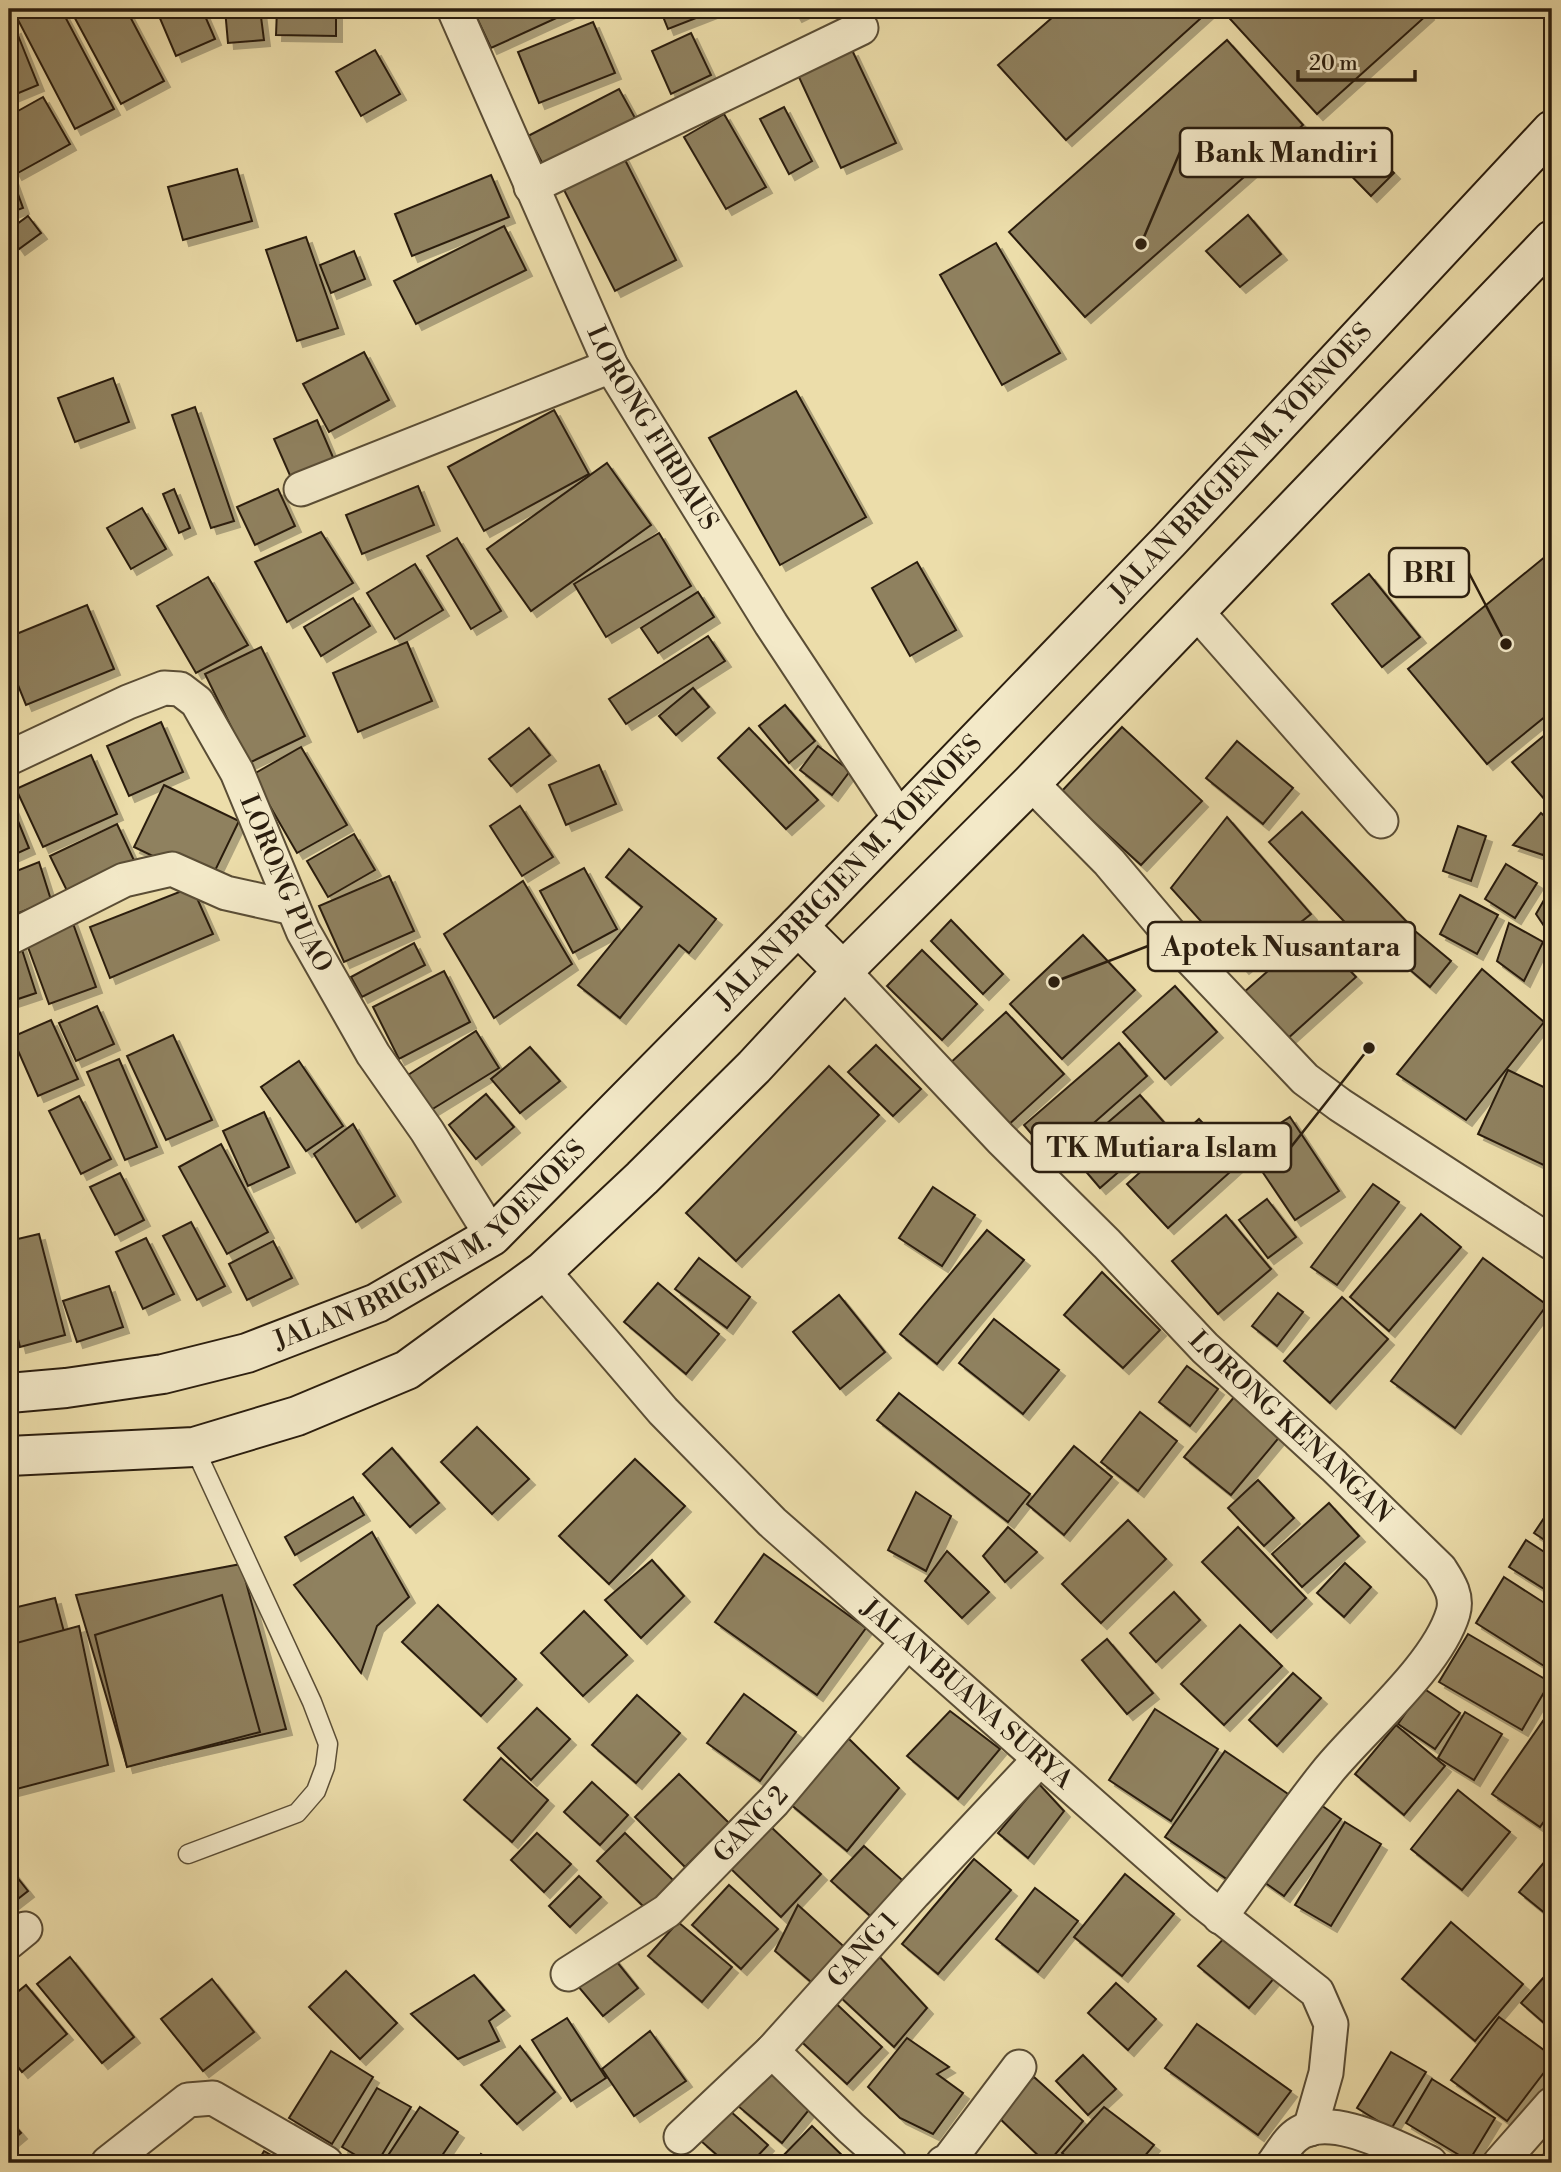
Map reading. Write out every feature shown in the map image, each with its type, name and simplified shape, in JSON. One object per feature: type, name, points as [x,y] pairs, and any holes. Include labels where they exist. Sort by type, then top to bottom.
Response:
[{"type":"main road","name":"JALAN BRIGJEN M. YOENOES","points":[[9,1393],[163,1374],[247,1353],[377,1303],[492,1236],[798,926],[1169,541],[1552,130]]},
{"type":"main road","points":[[9,1456],[194,1447],[297,1416],[407,1370],[542,1271],[642,1178],[754,1067],[844,971],[1031,783],[1552,240]]},
{"type":"main road","points":[[798,926],[844,971]]},
{"type":"street","name":"LORONG FIRDAUS","points":[[454,9],[611,366],[771,624],[900,818]]},
{"type":"street","points":[[531,187],[861,27]]},
{"type":"street","points":[[301,489],[611,366]]},
{"type":"street","points":[[1196,611],[1381,821]]},
{"type":"street","name":"LORONG PUAO","points":[[9,758],[164,688],[180,689],[197,702],[237,772],[303,931],[373,1054],[427,1131],[492,1236]]},
{"type":"street","points":[[1031,783],[1109,862],[1192,960],[1305,1079],[1340,1105],[1552,1243]]},
{"type":"street","points":[[9,938],[124,880],[172,869],[226,893],[293,908]]},
{"type":"street","name":"LORONG KENANGAN","points":[[844,971],[1001,1139],[1107,1244],[1205,1348],[1334,1466],[1440,1569],[1453,1589],[1454,1610],[1448,1626],[1424,1663],[1326,1773],[1220,1917]]},
{"type":"street","name":"JALAN BUANA SURYA","points":[[542,1271],[672,1421],[772,1522],[1220,1917],[1317,1992],[1331,2024],[1326,2074],[1311,2129]]},
{"type":"street","name":"GANG 2","points":[[568,1974],[667,1911],[774,1801],[907,1642]]},
{"type":"street","name":"GANG 1","points":[[681,2137],[772,2051],[914,1893],[1040,1760]]},
{"type":"street","points":[[772,2051],[850,2128],[891,2163]]},
{"type":"street","points":[[943,2163],[949,2160],[1019,2067]]},
{"type":"street","points":[[108,2163],[188,2099],[202,2097],[213,2098],[326,2163]]},
{"type":"street","points":[[1500,2163],[1552,2104]]},
{"type":"street","points":[[1273,2163],[1295,2136],[1311,2129],[1337,2128],[1376,2138],[1430,2163]]},
{"type":"lane","points":[[188,1854],[298,1813],[316,1791],[325,1767],[328,1744],[312,1702],[194,1447]]},
{"type":"building","points":[[35,9],[61,9],[114,109],[75,129],[17,18]]},
{"type":"building","points":[[70,9],[126,9],[164,81],[121,104]]},
{"type":"building","points":[[156,9],[202,9],[215,39],[176,56]]},
{"type":"building","points":[[225,9],[260,9],[264,40],[228,43]]},
{"type":"building","points":[[277,9],[336,9],[336,36],[276,35]]},
{"type":"building","points":[[491,9],[576,9],[491,48],[476,16]]},
{"type":"building","points":[[660,9],[719,9],[668,29]]},
{"type":"building","points":[[792,9],[810,9],[796,16]]},
{"type":"building","points":[[1062,9],[1211,9],[1066,140],[998,65]]},
{"type":"building","points":[[1221,9],[1424,9],[1428,14],[1317,114]]},
{"type":"building","points":[[593,22],[615,73],[539,103],[518,52]]},
{"type":"building","points":[[15,28],[38,85],[9,97],[9,31]]},
{"type":"building","points":[[691,33],[711,75],[671,94],[652,51]]},
{"type":"building","points":[[1227,40],[1303,125],[1085,317],[1009,232]]},
{"type":"building","points":[[375,50],[400,94],[361,116],[336,72]]},
{"type":"building","points":[[852,50],[896,143],[841,168],[798,75]]},
{"type":"building","points":[[619,89],[640,127],[548,174],[528,136]]},
{"type":"building","points":[[43,97],[70,144],[16,174],[9,161],[9,116]]},
{"type":"building","points":[[784,107],[812,161],[789,174],[760,119]]},
{"type":"building","points":[[724,114],[766,187],[726,209],[684,137]]},
{"type":"building","points":[[1354,133],[1394,173],[1371,196],[1331,155]]},
{"type":"building","points":[[622,154],[676,260],[615,291],[561,184]]},
{"type":"building","points":[[237,169],[252,221],[183,240],[168,187]]},
{"type":"building","points":[[9,173],[23,208],[9,213]]},
{"type":"building","points":[[491,175],[509,217],[412,256],[395,214]]},
{"type":"building","points":[[1248,215],[1281,254],[1240,287],[1206,251]]},
{"type":"building","points":[[28,216],[41,233],[19,249],[9,235],[9,230]]},
{"type":"building","points":[[504,226],[526,270],[416,324],[394,281]]},
{"type":"building","points":[[306,237],[338,328],[297,341],[266,250]]},
{"type":"building","points":[[996,243],[1060,353],[1002,385],[940,275]]},
{"type":"building","points":[[354,251],[365,279],[331,293],[320,265]]},
{"type":"building","points":[[364,352],[389,400],[329,432],[303,384]]},
{"type":"building","points":[[113,378],[129,422],[75,442],[58,398]]},
{"type":"building","points":[[796,391],[866,517],[780,565],[709,438]]},
{"type":"building","points":[[195,407],[234,521],[211,528],[172,415]]},
{"type":"building","points":[[554,410],[589,474],[484,531],[448,467]]},
{"type":"building","points":[[317,420],[335,462],[292,480],[274,439]]},
{"type":"building","points":[[607,463],[651,525],[531,611],[487,549]]},
{"type":"building","points":[[418,486],[434,525],[362,554],[346,515]]},
{"type":"building","points":[[174,489],[190,528],[179,533],[163,494]]},
{"type":"building","points":[[278,489],[295,526],[255,545],[237,507]]},
{"type":"building","points":[[142,508],[166,549],[131,569],[107,528]]},
{"type":"building","points":[[321,532],[353,583],[287,622],[255,562]]},
{"type":"building","points":[[659,533],[691,586],[606,637],[574,584]]},
{"type":"building","points":[[457,538],[501,611],[471,629],[427,556]]},
{"type":"building","points":[[1552,551],[1552,711],[1487,764],[1408,669]]},
{"type":"building","points":[[917,562],[956,630],[910,656],[872,588]]},
{"type":"building","points":[[415,564],[443,610],[395,639],[367,593]]},
{"type":"building","points":[[1369,574],[1420,637],[1382,667],[1332,604]]},
{"type":"building","points":[[208,577],[248,645],[196,673],[157,606]]},
{"type":"building","points":[[698,592],[714,617],[658,653],[641,628]]},
{"type":"building","points":[[353,598],[370,626],[321,656],[304,627]]},
{"type":"building","points":[[87,605],[114,669],[26,705],[9,663],[9,637]]},
{"type":"building","points":[[708,636],[725,661],[626,724],[609,699]]},
{"type":"building","points":[[407,642],[432,701],[358,732],[333,673]]},
{"type":"building","points":[[261,647],[305,736],[249,763],[205,674]]},
{"type":"building","points":[[693,688],[709,707],[676,735],[659,716]]},
{"type":"building","points":[[785,705],[815,741],[789,763],[759,726]]},
{"type":"building","points":[[161,722],[183,772],[129,796],[107,746]]},
{"type":"building","points":[[1122,727],[1202,801],[1141,865],[1061,792]]},
{"type":"building","points":[[529,728],[550,755],[511,786],[489,759]]},
{"type":"building","points":[[749,728],[818,800],[786,829],[718,758]]},
{"type":"building","points":[[1552,729],[1552,808],[1512,762]]},
{"type":"building","points":[[1237,741],[1293,788],[1263,824],[1206,778]]},
{"type":"building","points":[[818,746],[850,771],[832,795],[800,770]]},
{"type":"building","points":[[301,747],[347,825],[297,853],[252,775]]},
{"type":"building","points":[[91,755],[117,814],[43,847],[16,789]]},
{"type":"building","points":[[599,765],[616,804],[566,825],[549,785]]},
{"type":"building","points":[[164,785],[239,821],[209,883],[134,847]]},
{"type":"building","points":[[9,799],[29,848],[9,857]]},
{"type":"building","points":[[520,806],[553,857],[522,876],[490,826]]},
{"type":"building","points":[[1302,812],[1407,922],[1374,953],[1269,842]]},
{"type":"building","points":[[1541,813],[1552,823],[1552,844],[1543,855],[1513,845]]},
{"type":"building","points":[[1227,817],[1311,914],[1243,968],[1171,888]]},
{"type":"building","points":[[117,824],[138,869],[72,901],[50,856]]},
{"type":"building","points":[[1458,826],[1486,836],[1471,881],[1443,871]]},
{"type":"building","points":[[354,834],[375,870],[328,897],[307,861]]},
{"type":"building","points":[[629,849],[716,919],[689,953],[679,945],[620,1018],[578,985],[642,907],[606,877]]},
{"type":"building","points":[[39,862],[51,900],[9,917],[9,874]]},
{"type":"building","points":[[1506,864],[1537,883],[1515,918],[1485,899]]},
{"type":"building","points":[[584,868],[617,929],[573,953],[540,891]]},
{"type":"building","points":[[389,876],[414,931],[344,962],[319,906]]},
{"type":"building","points":[[523,881],[572,964],[494,1018],[444,934]]},
{"type":"building","points":[[1552,886],[1552,938],[1536,914]]},
{"type":"building","points":[[192,887],[213,934],[110,978],[90,927]]},
{"type":"building","points":[[1460,895],[1498,915],[1477,954],[1440,934]]},
{"type":"building","points":[[71,918],[96,987],[49,1004],[22,931]]},
{"type":"building","points":[[951,920],[1003,974],[983,994],[931,941]]},
{"type":"building","points":[[1509,923],[1543,942],[1524,981],[1497,961]]},
{"type":"building","points":[[1409,926],[1451,961],[1430,987],[1388,951]]},
{"type":"building","points":[[15,928],[36,993],[9,1002],[9,930]]},
{"type":"building","points":[[1313,931],[1356,977],[1286,1040],[1243,993]]},
{"type":"building","points":[[1083,935],[1135,990],[1062,1059],[1010,1004]]},
{"type":"building","points":[[414,943],[425,965],[362,997],[351,977]]},
{"type":"building","points":[[922,950],[977,1004],[942,1040],[887,986]]},
{"type":"building","points":[[1482,969],[1544,1022],[1466,1120],[1397,1074]]},
{"type":"building","points":[[444,971],[470,1022],[399,1059],[373,1007]]},
{"type":"building","points":[[1175,986],[1217,1032],[1165,1079],[1123,1032]]},
{"type":"building","points":[[97,1006],[114,1044],[76,1061],[59,1023]]},
{"type":"building","points":[[1006,1012],[1064,1074],[1006,1127],[948,1065]]},
{"type":"building","points":[[51,1020],[78,1079],[38,1096],[12,1037]]},
{"type":"building","points":[[476,1031],[499,1068],[431,1110],[408,1075]]},
{"type":"building","points":[[173,1035],[212,1120],[166,1140],[127,1056]]},
{"type":"building","points":[[1119,1043],[1147,1076],[1053,1159],[1024,1125]]},
{"type":"building","points":[[876,1045],[921,1089],[893,1116],[848,1072]]},
{"type":"building","points":[[530,1047],[560,1081],[520,1113],[491,1079]]},
{"type":"building","points":[[119,1059],[157,1147],[125,1160],[87,1072]]},
{"type":"building","points":[[299,1061],[343,1126],[306,1151],[261,1087]]},
{"type":"building","points":[[829,1066],[879,1115],[736,1261],[686,1213]]},
{"type":"building","points":[[1508,1070],[1552,1091],[1552,1169],[1478,1134]]},
{"type":"building","points":[[486,1094],[514,1127],[476,1159],[449,1125]]},
{"type":"building","points":[[1140,1095],[1169,1128],[1100,1188],[1071,1154]]},
{"type":"building","points":[[79,1096],[111,1159],[81,1174],[49,1111]]},
{"type":"building","points":[[264,1112],[289,1167],[248,1186],[223,1131]]},
{"type":"building","points":[[1290,1117],[1339,1191],[1295,1220],[1245,1146]]},
{"type":"building","points":[[1199,1119],[1240,1163],[1168,1228],[1127,1184]]},
{"type":"building","points":[[353,1124],[395,1196],[356,1222],[314,1154]]},
{"type":"building","points":[[221,1144],[268,1232],[227,1254],[179,1167]]},
{"type":"building","points":[[120,1173],[144,1220],[115,1235],[90,1187]]},
{"type":"building","points":[[1373,1184],[1399,1202],[1337,1285],[1311,1267]]},
{"type":"building","points":[[933,1187],[975,1215],[942,1266],[899,1238]]},
{"type":"building","points":[[1267,1199],[1296,1237],[1268,1258],[1239,1220]]},
{"type":"building","points":[[1421,1214],[1461,1247],[1389,1331],[1350,1297]]},
{"type":"building","points":[[1226,1215],[1271,1269],[1218,1314],[1172,1261]]},
{"type":"building","points":[[191,1222],[225,1286],[197,1300],[163,1236]]},
{"type":"building","points":[[987,1230],[1024,1260],[937,1364],[900,1334]]},
{"type":"building","points":[[39,1234],[65,1335],[20,1347],[9,1304],[9,1241]]},
{"type":"building","points":[[146,1238],[174,1294],[143,1309],[116,1252]]},
{"type":"building","points":[[273,1241],[292,1278],[247,1300],[229,1264]]},
{"type":"building","points":[[699,1258],[750,1297],[727,1328],[675,1289]]},
{"type":"building","points":[[1483,1258],[1547,1305],[1455,1428],[1391,1381]]},
{"type":"building","points":[[1102,1272],[1160,1330],[1123,1368],[1064,1315]]},
{"type":"building","points":[[658,1283],[719,1334],[686,1374],[624,1322]]},
{"type":"building","points":[[109,1286],[123,1327],[77,1342],[63,1301]]},
{"type":"building","points":[[1278,1293],[1303,1312],[1277,1346],[1252,1326]]},
{"type":"building","points":[[839,1295],[885,1352],[840,1389],[793,1332]]},
{"type":"building","points":[[1342,1297],[1388,1339],[1330,1403],[1284,1361]]},
{"type":"building","points":[[994,1319],[1059,1370],[1023,1414],[959,1363]]},
{"type":"building","points":[[1187,1366],[1218,1389],[1190,1426],[1159,1402]]},
{"type":"building","points":[[899,1393],[1030,1494],[1008,1522],[877,1420]]},
{"type":"building","points":[[1235,1396],[1282,1434],[1231,1495],[1184,1457]]},
{"type":"building","points":[[1140,1412],[1177,1441],[1138,1491],[1101,1462]]},
{"type":"building","points":[[477,1427],[529,1479],[492,1514],[441,1462]]},
{"type":"building","points":[[1074,1446],[1112,1477],[1064,1535],[1027,1504]]},
{"type":"building","points":[[392,1448],[439,1503],[410,1527],[363,1474]]},
{"type":"building","points":[[635,1459],[685,1506],[609,1584],[559,1536]]},
{"type":"building","points":[[1258,1480],[1294,1518],[1264,1546],[1228,1508]]},
{"type":"building","points":[[916,1492],[951,1516],[926,1571],[888,1550]]},
{"type":"building","points":[[353,1497],[364,1515],[295,1555],[285,1537]]},
{"type":"building","points":[[1329,1503],[1359,1536],[1302,1587],[1272,1554]]},
{"type":"building","points":[[1552,1506],[1552,1545],[1534,1533]]},
{"type":"building","points":[[1128,1520],[1166,1559],[1101,1623],[1062,1584]]},
{"type":"building","points":[[1008,1527],[1037,1552],[1005,1582],[983,1556]]},
{"type":"building","points":[[1238,1527],[1306,1598],[1271,1632],[1202,1562]]},
{"type":"building","points":[[372,1532],[409,1597],[377,1626],[361,1673],[294,1585]]},
{"type":"building","points":[[1526,1540],[1552,1557],[1552,1594],[1509,1567]]},
{"type":"building","points":[[947,1551],[989,1592],[962,1618],[925,1581]]},
{"type":"building","points":[[764,1554],[866,1628],[817,1695],[715,1622]]},
{"type":"building","points":[[652,1560],[684,1596],[641,1638],[605,1600]]},
{"type":"building","points":[[1345,1563],[1371,1587],[1344,1617],[1317,1593]]},
{"type":"building","points":[[241,1564],[286,1729],[127,1766],[76,1595]]},
{"type":"building","points":[[1504,1577],[1552,1608],[1552,1671],[1476,1623]]},
{"type":"building","points":[[1174,1592],[1200,1620],[1156,1662],[1130,1633]]},
{"type":"building","points":[[222,1595],[260,1732],[127,1767],[95,1635]]},
{"type":"building","points":[[55,1598],[95,1748],[9,1764],[9,1609]]},
{"type":"building","points":[[438,1605],[516,1679],[481,1716],[402,1642]]},
{"type":"building","points":[[584,1611],[627,1655],[583,1696],[541,1653]]},
{"type":"building","points":[[1240,1625],[1282,1666],[1224,1725],[1181,1684]]},
{"type":"building","points":[[79,1626],[108,1765],[9,1791],[9,1645]]},
{"type":"building","points":[[1468,1634],[1550,1682],[1522,1730],[1439,1682]]},
{"type":"building","points":[[1107,1639],[1153,1693],[1127,1714],[1082,1660]]},
{"type":"building","points":[[1293,1673],[1321,1698],[1277,1746],[1249,1720]]},
{"type":"building","points":[[1423,1688],[1460,1713],[1435,1749],[1398,1724]]},
{"type":"building","points":[[744,1694],[796,1732],[760,1781],[707,1743]]},
{"type":"building","points":[[637,1695],[680,1733],[636,1783],[592,1745]]},
{"type":"building","points":[[537,1708],[570,1739],[531,1780],[498,1748]]},
{"type":"building","points":[[1552,1708],[1552,1810],[1540,1827],[1492,1794]]},
{"type":"building","points":[[1155,1709],[1218,1749],[1171,1821],[1109,1780]]},
{"type":"building","points":[[950,1711],[1000,1749],[958,1799],[907,1756]]},
{"type":"building","points":[[1465,1712],[1502,1734],[1474,1780],[1438,1758]]},
{"type":"building","points":[[1396,1725],[1445,1766],[1404,1815],[1355,1774]]},
{"type":"building","points":[[845,1735],[899,1788],[847,1851],[789,1803]]},
{"type":"building","points":[[1225,1751],[1291,1796],[1231,1882],[1165,1837]]},
{"type":"building","points":[[501,1758],[548,1800],[512,1842],[464,1800]]},
{"type":"building","points":[[679,1774],[729,1823],[685,1867],[635,1817]]},
{"type":"building","points":[[592,1782],[628,1815],[600,1845],[564,1812]]},
{"type":"building","points":[[1039,1784],[1064,1811],[1028,1858],[998,1833]]},
{"type":"building","points":[[1458,1790],[1510,1832],[1462,1890],[1411,1849]]},
{"type":"building","points":[[1308,1796],[1341,1819],[1284,1896],[1251,1873]]},
{"type":"building","points":[[1345,1822],[1381,1844],[1331,1926],[1295,1905]]},
{"type":"building","points":[[770,1826],[821,1874],[781,1917],[730,1868]]},
{"type":"building","points":[[537,1833],[571,1864],[544,1892],[511,1860]]},
{"type":"building","points":[[625,1833],[674,1881],[646,1909],[597,1861]]},
{"type":"building","points":[[864,1846],[910,1887],[877,1922],[831,1881]]},
{"type":"building","points":[[1552,1853],[1552,1919],[1519,1892]]},
{"type":"building","points":[[974,1859],[1011,1890],[938,1974],[902,1944]]},
{"type":"building","points":[[9,1867],[28,1891],[9,1906]]},
{"type":"building","points":[[1125,1874],[1174,1914],[1122,1976],[1074,1937]]},
{"type":"building","points":[[579,1876],[601,1897],[570,1927],[549,1906]]},
{"type":"building","points":[[729,1885],[778,1929],[741,1969],[692,1925]]},
{"type":"building","points":[[1035,1888],[1078,1921],[1038,1972],[996,1939]]},
{"type":"building","points":[[798,1905],[851,1953],[818,1988],[775,1951]]},
{"type":"building","points":[[1241,1920],[1291,1958],[1249,2008],[1198,1966]]},
{"type":"building","points":[[678,1922],[732,1967],[702,2002],[648,1956]]},
{"type":"building","points":[[1451,1922],[1523,1984],[1475,2041],[1402,1979]]},
{"type":"building","points":[[878,1955],[927,2008],[894,2047],[838,1995]]},
{"type":"building","points":[[70,1957],[134,2037],[102,2063],[37,1984]]},
{"type":"building","points":[[613,1957],[638,1988],[603,2016],[577,1985]]},
{"type":"building","points":[[1552,1968],[1552,2030],[1521,2003]]},
{"type":"building","points":[[346,1971],[397,2023],[360,2059],[309,2007]]},
{"type":"building","points":[[474,1975],[504,2010],[489,2021],[499,2041],[458,2059],[411,2014]]},
{"type":"building","points":[[212,1979],[254,2032],[203,2071],[161,2019]]},
{"type":"building","points":[[1116,1983],[1156,2019],[1128,2050],[1088,2013]]},
{"type":"building","points":[[26,1985],[67,2034],[22,2072],[9,2056],[9,1999]]},
{"type":"building","points":[[827,1995],[882,2047],[847,2084],[791,2032]]},
{"type":"building","points":[[1499,2017],[1552,2056],[1552,2062],[1507,2121],[1451,2080]]},
{"type":"building","points":[[567,2018],[606,2078],[571,2101],[532,2040]]},
{"type":"building","points":[[1197,2024],[1291,2091],[1258,2135],[1165,2068]]},
{"type":"building","points":[[650,2031],[686,2081],[634,2116],[602,2069]]},
{"type":"building","points":[[907,2038],[949,2067],[937,2074],[963,2093],[933,2134],[900,2118],[868,2087]]},
{"type":"building","points":[[520,2046],[555,2092],[517,2124],[481,2085]]},
{"type":"building","points":[[331,2051],[373,2077],[332,2144],[289,2118]]},
{"type":"building","points":[[1391,2052],[1426,2072],[1391,2129],[1357,2108]]},
{"type":"building","points":[[1083,2055],[1116,2089],[1088,2115],[1056,2081]]},
{"type":"building","points":[[773,2064],[817,2100],[782,2143],[738,2106]]},
{"type":"building","points":[[1034,2077],[1083,2121],[1048,2163],[993,2112]]},
{"type":"building","points":[[1432,2079],[1495,2118],[1469,2161],[1406,2123]]},
{"type":"building","points":[[377,2088],[411,2107],[377,2163],[369,2163],[342,2147]]},
{"type":"building","points":[[420,2107],[458,2132],[437,2163],[383,2163]]},
{"type":"building","points":[[1104,2107],[1154,2145],[1139,2163],[1074,2163],[1062,2153]]},
{"type":"building","points":[[729,2110],[768,2145],[751,2163],[726,2163],[701,2141]]},
{"type":"building","points":[[9,2119],[21,2133],[9,2143]]},
{"type":"building","points":[[812,2126],[850,2163],[776,2163]]},
{"type":"building","points":[[1552,2143],[1552,2163],[1537,2163]]},
{"type":"building","points":[[264,2151],[285,2163],[257,2163]]},
{"type":"building","points":[[481,2154],[495,2163],[476,2163]]},
{"type":"place","name":"Bank Mandiri","points":[[1141,244]]},
{"type":"place","name":"BRI","points":[[1506,644]]},
{"type":"place","name":"Apotek Nusantara","points":[[1054,982]]},
{"type":"place","name":"TK Mutiara Islam","points":[[1369,1048]]}]
